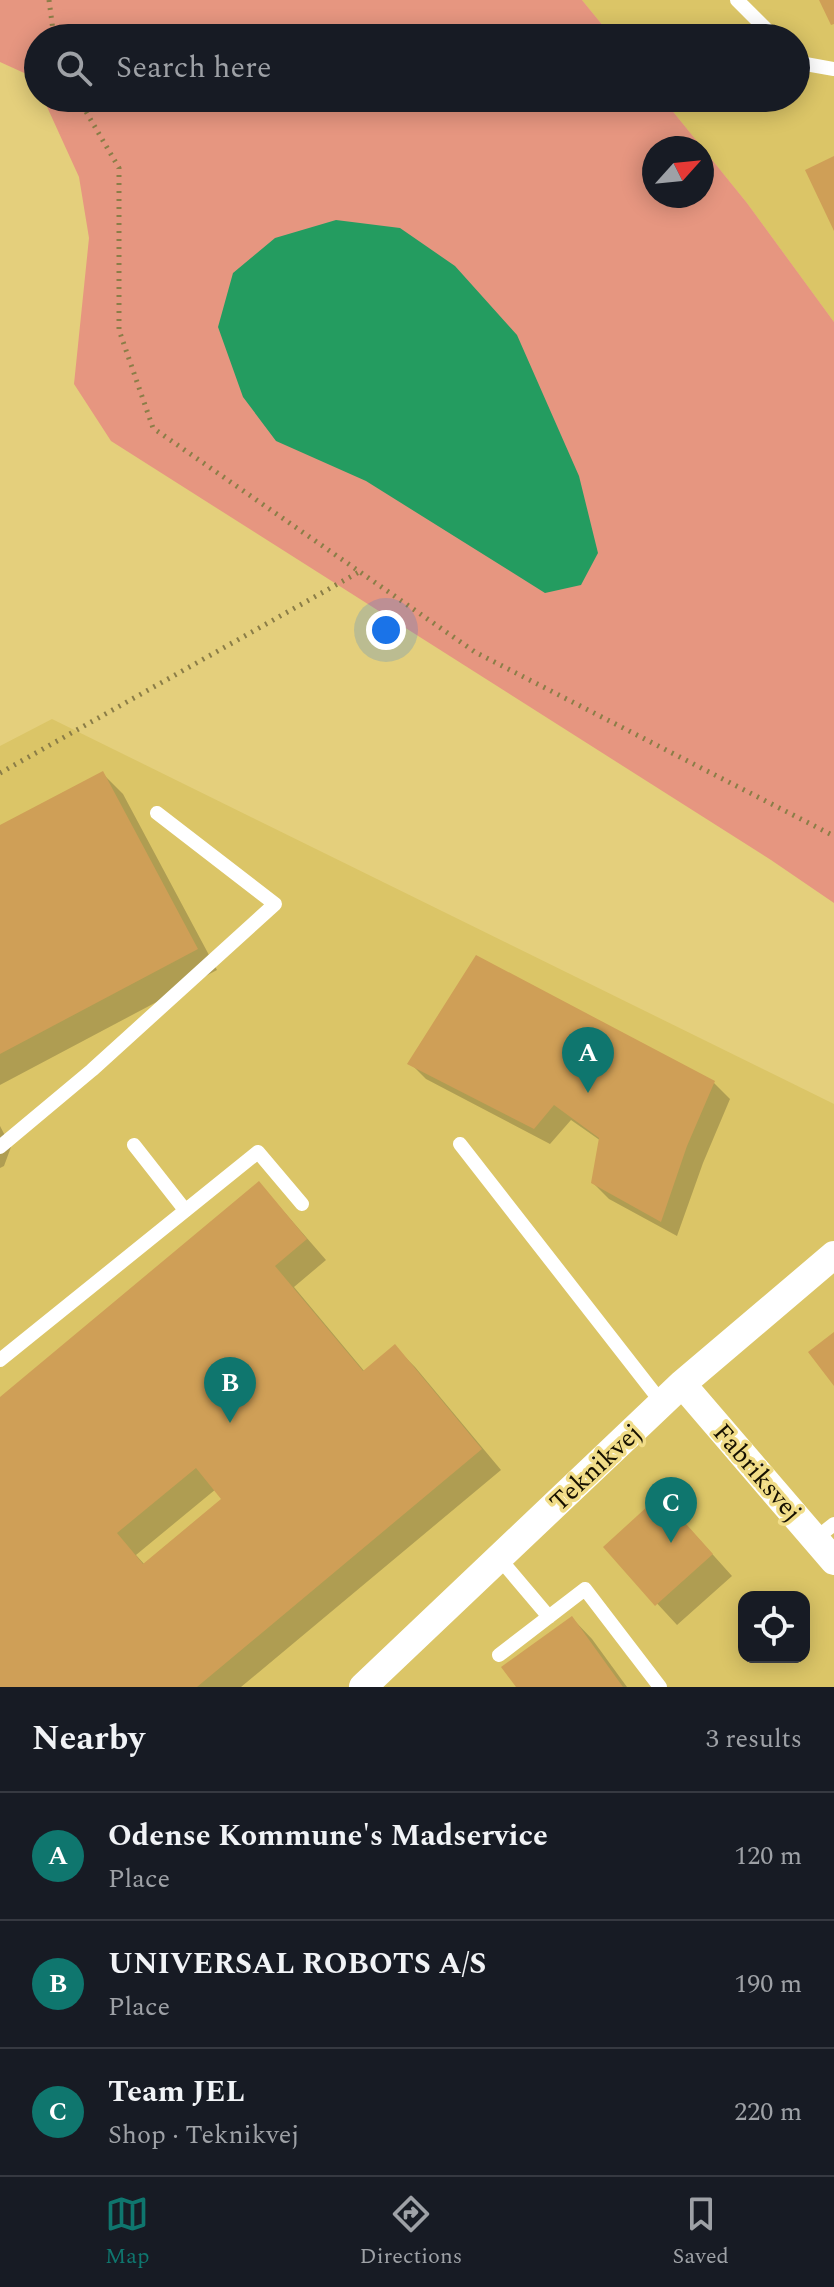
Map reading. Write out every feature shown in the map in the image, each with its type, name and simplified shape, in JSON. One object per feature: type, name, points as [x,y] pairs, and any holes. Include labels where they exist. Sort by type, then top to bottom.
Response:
[{"type":"street","name":"Teknikvej","points":[[363,1687],[672,1393],[834,1255]]},
{"type":"street","name":"Fabriksvej","points":[[672,1393],[824,1531],[834,1561]]},
{"type":"lane","points":[[737,0],[761,24]]},
{"type":"lane","points":[[810,65],[834,69]]},
{"type":"lane","points":[[0,1147],[92,1070],[275,904],[157,813]]},
{"type":"lane","points":[[460,1144],[672,1393]]},
{"type":"lane","points":[[134,1145],[185,1210]]},
{"type":"lane","points":[[0,1360],[258,1152],[302,1204]]},
{"type":"lane","points":[[499,1558],[549,1617]]},
{"type":"lane","points":[[499,1655],[585,1589],[660,1687]]},
{"type":"path","points":[[49,0],[52,24]]},
{"type":"path","points":[[86,112],[119,168],[119,330],[153,428],[475,652],[834,836]]},
{"type":"path","points":[[0,773],[359,572]]},
{"type":"shaded area","points":[[0,0],[582,0],[602,24],[24,24],[24,73],[0,62]]},
{"type":"shaded area","points":[[582,0],[834,0],[834,322],[714,162],[714,136],[693,136],[673,112],[810,112],[810,24],[602,24]]},
{"type":"shaded area","points":[[49,112],[673,112],[693,136],[642,136],[642,208],[714,208],[714,162],[834,322],[834,903],[111,441],[74,384],[89,238],[79,177]]},
{"type":"shaded area","points":[[336,220],[400,228],[455,266],[517,335],[579,476],[598,553],[581,585],[545,593],[366,481],[276,441],[243,397],[218,327],[233,273],[275,238]]},
{"type":"shaded area","points":[[52,719],[834,1104],[834,1687],[0,1687],[0,746]]},
{"type":"building","points":[[819,0],[834,0],[834,24],[831,25]]},
{"type":"building","points":[[834,156],[834,231],[805,170]]},
{"type":"building","points":[[103,771],[198,949],[0,1054],[0,825]]},
{"type":"building","points":[[476,955],[715,1081],[687,1146],[661,1222],[591,1183],[599,1138],[554,1105],[534,1129],[407,1064]]},
{"type":"building","points":[[259,1181],[307,1239],[275,1266],[363,1371],[395,1344],[482,1449],[197,1687],[0,1687],[0,1397]],"holes":[[[196,1468],[221,1499],[143,1564],[117,1533]]]},
{"type":"building","points":[[834,1332],[834,1386],[808,1352]]},
{"type":"building","points":[[660,1495],[713,1554],[655,1606],[603,1547]]},
{"type":"building","points":[[572,1616],[623,1687],[516,1687],[501,1667]]},
{"type":"place","name":"Odense Kommune's Madservice","points":[[588,1093]]},
{"type":"place","name":"UNIVERSAL ROBOTS A/S","points":[[230,1423]]},
{"type":"place","name":"Team JEL","points":[[671,1543]]}]
